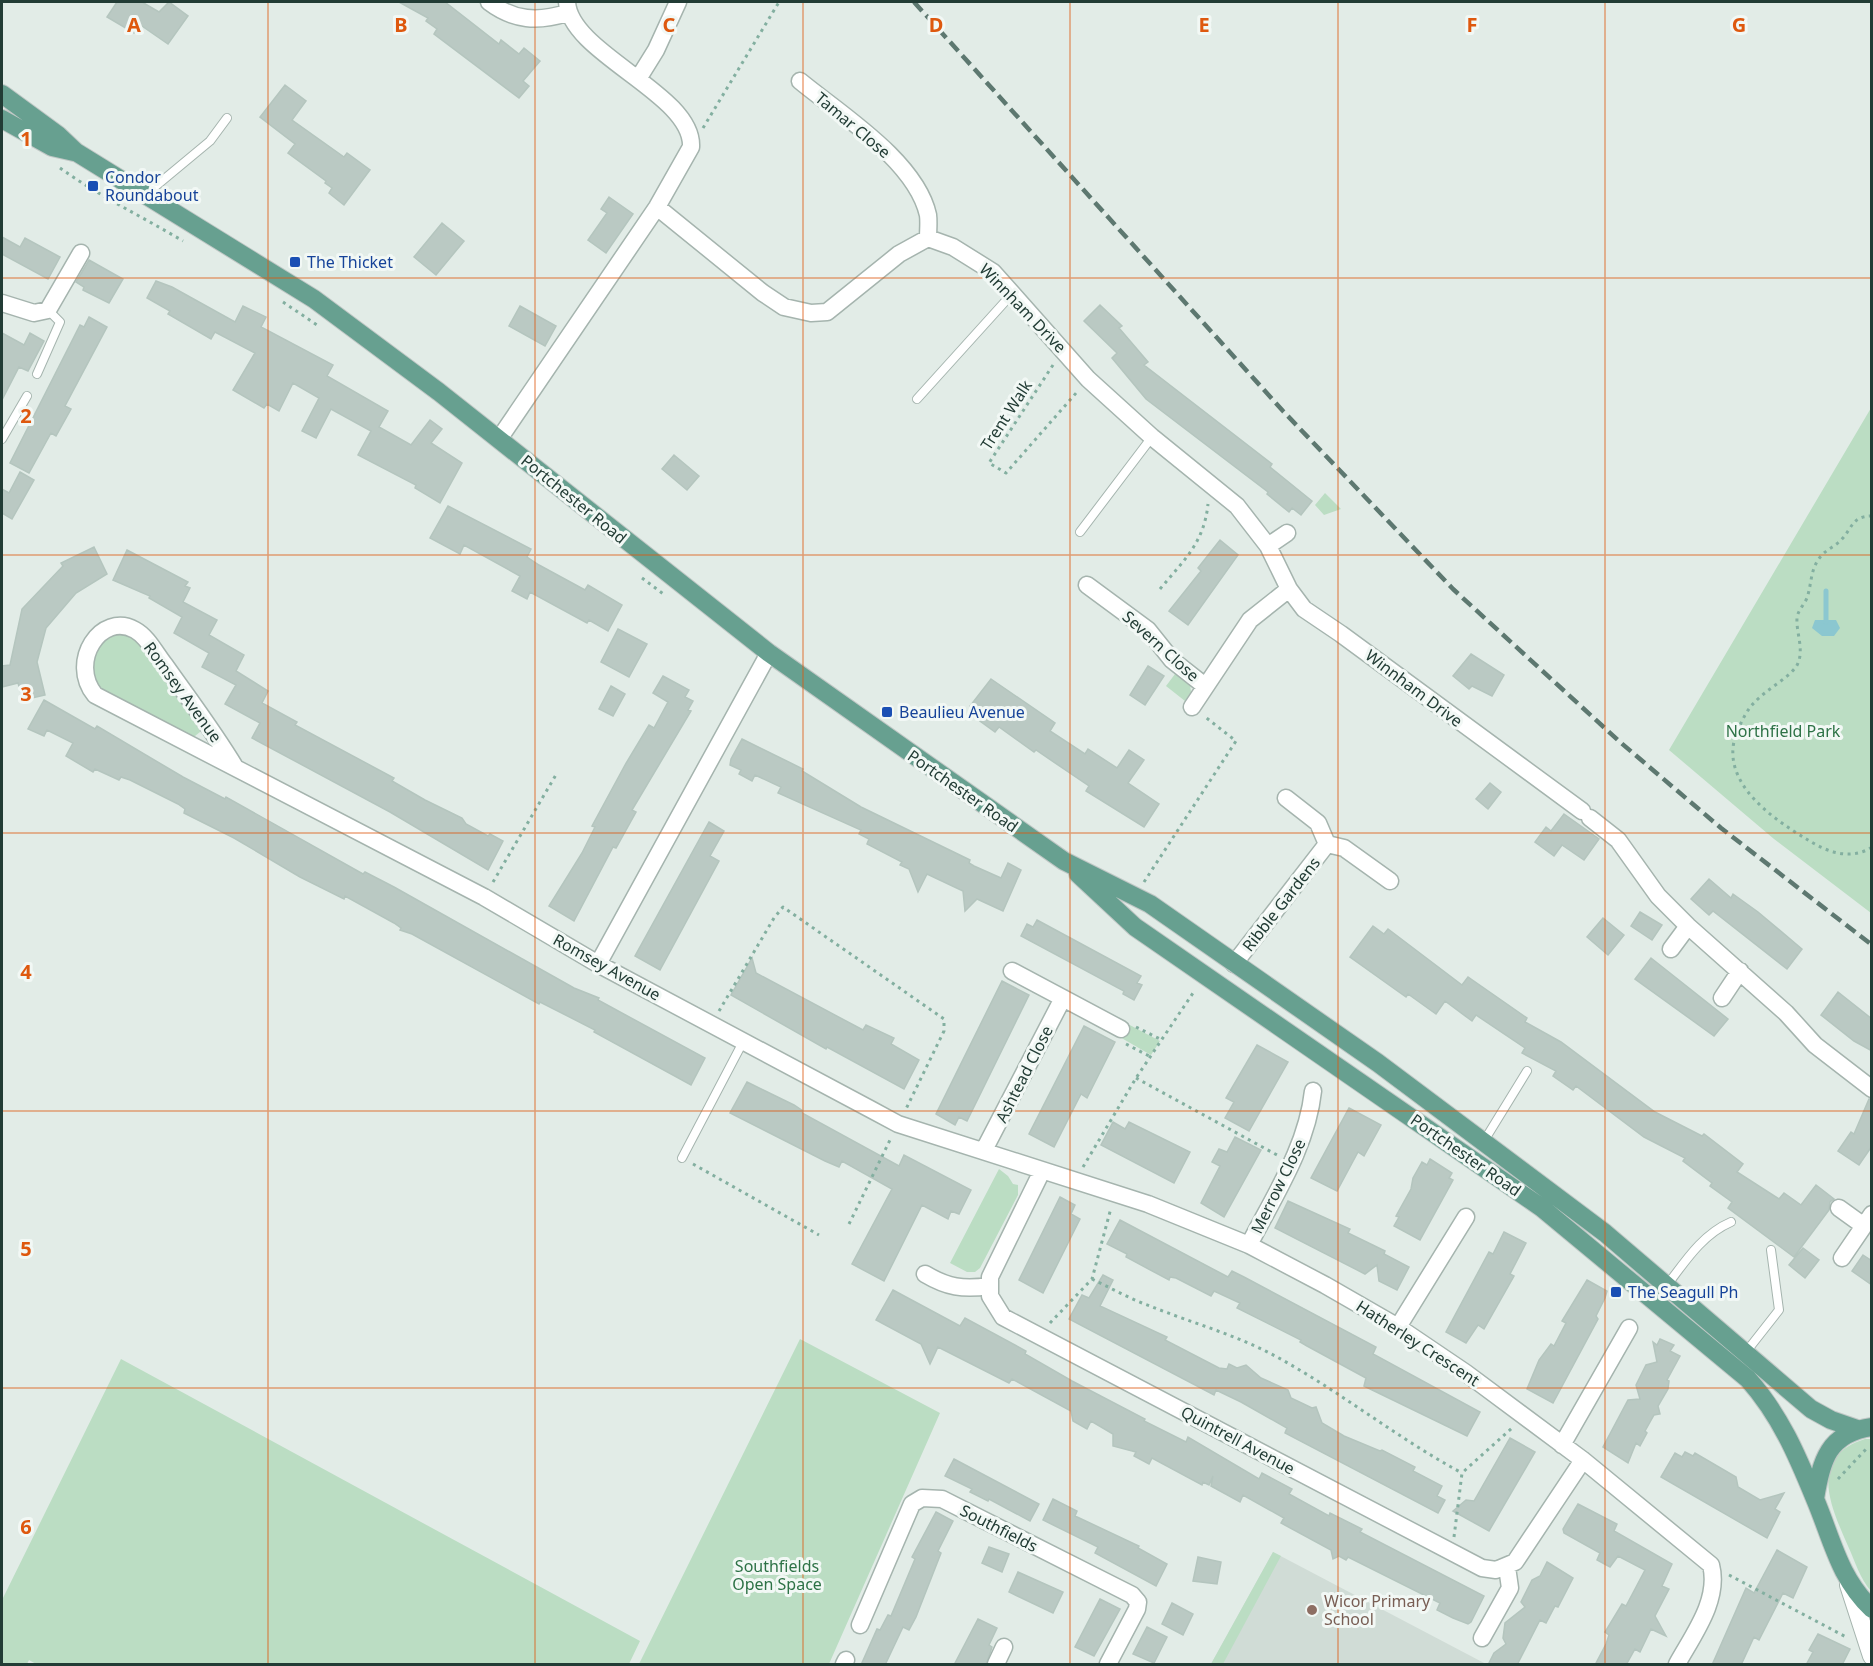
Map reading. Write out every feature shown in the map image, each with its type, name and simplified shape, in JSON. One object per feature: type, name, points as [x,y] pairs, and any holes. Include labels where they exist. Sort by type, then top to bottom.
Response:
[{"type":"main road","name":"Portchester Road","points":[[2,94],[58,135],[76,152],[314,299],[500,439],[769,653],[1064,861],[1135,927],[1542,1208],[1748,1379],[1771,1406],[1787,1432],[1849,1585]]},
{"type":"main road","name":"Portchester Road","points":[[2,119],[52,147],[76,152]]},
{"type":"main road","name":"Portchester Road","points":[[1064,861],[1150,904],[1378,1063],[1484,1141],[1668,1284],[1821,1416],[1864,1428]]},
{"type":"main road","points":[[1815,1499],[1821,1469],[1829,1449],[1864,1428]]},
{"type":"main road","points":[[1849,1585],[1872,1609]]},
{"type":"street","points":[[489,2],[515,17],[532,20],[567,7],[598,48],[677,112],[691,135],[685,160],[657,207],[500,439]]},
{"type":"street","points":[[638,79],[656,50],[678,2]]},
{"type":"street","name":"Tamar Close","points":[[800,81],[896,160],[922,199],[928,216],[928,238]]},
{"type":"street","points":[[657,207],[763,293],[784,307],[812,314],[827,312],[899,254],[928,238]]},
{"type":"street","name":"Winnham Drive","points":[[928,238],[975,259],[993,272],[1011,295],[1088,379],[1152,437],[1237,506],[1268,546],[1289,589],[1304,609],[1618,840],[1658,896],[1688,926],[1786,1013],[1815,1045],[1872,1089]]},
{"type":"street","points":[[2,303],[34,313],[48,310],[81,253]]},
{"type":"street","points":[[1268,546],[1287,533]]},
{"type":"street","name":"Severn Close","points":[[1087,585],[1148,630],[1172,660],[1205,686]]},
{"type":"street","name":"Severn Close","points":[[1192,707],[1250,620],[1289,589]]},
{"type":"street","name":"Romsey Avenue","points":[[236,767],[213,731],[144,637],[127,627],[116,627],[97,637],[87,652],[83,668],[88,687],[94,694],[191,747],[236,767],[484,897],[598,964],[898,1124],[984,1150]]},
{"type":"street","points":[[598,964],[769,653]]},
{"type":"street","name":"Ribble Gardens","points":[[1286,798],[1317,824],[1327,844]]},
{"type":"street","name":"Ribble Gardens","points":[[1327,844],[1344,848],[1390,881]]},
{"type":"street","name":"Ribble Gardens","points":[[1234,964],[1327,844]]},
{"type":"street","points":[[1671,950],[1688,926]]},
{"type":"street","points":[[1012,971],[1121,1029]]},
{"type":"street","points":[[1722,998],[1740,971]]},
{"type":"street","name":"Ashtead Close","points":[[984,1150],[1063,998]]},
{"type":"street","name":"Merrow Close","points":[[1249,1245],[1292,1163],[1308,1124],[1313,1091]]},
{"type":"street","name":"Hatherley Crescent","points":[[984,1150],[1042,1171],[1148,1204],[1249,1245],[1398,1327],[1583,1460],[1712,1566]]},
{"type":"street","points":[[925,1274],[947,1286],[966,1290],[988,1286],[993,1268],[1042,1171]]},
{"type":"street","points":[[1839,1208],[1868,1220],[1842,1258]]},
{"type":"street","points":[[1398,1327],[1466,1217]]},
{"type":"street","name":"Quintrell Avenue","points":[[988,1286],[993,1305],[1003,1317],[1482,1568],[1507,1567]]},
{"type":"street","points":[[1562,1445],[1629,1328]]},
{"type":"street","points":[[1482,1638],[1510,1588],[1507,1567],[1522,1555],[1583,1460]]},
{"type":"street","name":"Southfields","points":[[860,1625],[912,1504],[922,1498],[942,1499],[1132,1595],[1138,1602],[1137,1609],[1108,1665]]},
{"type":"street","points":[[1677,1665],[1711,1598],[1714,1576],[1712,1566]]},
{"type":"street","points":[[1849,1585],[1872,1656]]},
{"type":"street","points":[[996,1665],[1004,1647]]},
{"type":"lane","points":[[145,195],[210,141],[227,118]]},
{"type":"lane","points":[[917,399],[1011,295]]},
{"type":"lane","points":[[37,374],[60,322],[48,310]]},
{"type":"lane","points":[[2,439],[27,396]]},
{"type":"lane","points":[[1080,532],[1152,437]]},
{"type":"lane","points":[[682,1158],[744,1040]]},
{"type":"lane","points":[[1484,1141],[1527,1071]]},
{"type":"lane","points":[[1668,1284],[1698,1245],[1717,1228],[1731,1222]]},
{"type":"lane","points":[[1746,1352],[1779,1310],[1771,1250]]},
{"type":"path","points":[[691,135],[706,126],[779,2]]},
{"type":"path","points":[[58,166],[104,197],[127,207],[188,244]]},
{"type":"path","points":[[278,299],[326,332]]},
{"type":"path","name":"Trent Walk","points":[[1063,350],[989,463],[1006,473],[1088,379]]},
{"type":"path","points":[[1160,589],[1199,542],[1206,526],[1209,484]]},
{"type":"path","points":[[1872,516],[1862,516],[1851,523],[1842,539],[1818,560],[1810,574],[1804,605],[1797,619],[1798,663],[1794,671],[1776,682],[1752,704],[1738,729],[1732,754],[1735,774],[1744,787],[1763,807],[1798,834],[1817,846],[1846,854],[1865,852],[1872,847]]},
{"type":"path","points":[[641,576],[663,594]]},
{"type":"path","points":[[1150,904],[1153,889],[1144,882],[1236,741],[1192,707]]},
{"type":"path","points":[[484,897],[557,773]]},
{"type":"path","points":[[712,1023],[774,918],[783,907],[944,1019],[944,1031],[849,1224]]},
{"type":"path","points":[[1075,1180],[1136,1078],[1204,976]]},
{"type":"path","points":[[1151,1058],[1116,1038],[1121,1029],[1126,1021],[1162,1040]]},
{"type":"path","points":[[1136,1078],[1292,1163]]},
{"type":"path","points":[[682,1158],[819,1235]]},
{"type":"path","points":[[1038,1335],[1092,1279],[1114,1194]]},
{"type":"path","points":[[1092,1279],[1150,1306],[1226,1334],[1276,1356],[1337,1393],[1406,1442],[1462,1473]]},
{"type":"path","points":[[1452,1553],[1462,1473],[1525,1417]]},
{"type":"path","points":[[1837,1480],[1872,1443]]},
{"type":"path","points":[[1712,1566],[1854,1642]]},
{"type":"shaded area","name":"Wicor Primary School","points":[[1273,1552],[1486,1664],[1211,1664]]},
{"type":"green space","name":"Northfield Park","points":[[1871,408],[1871,913],[1774,839],[1669,750]]},
{"type":"green space","points":[[1325,493],[1341,509],[1324,515],[1315,505]]},
{"type":"green space","points":[[116,634],[136,639],[201,724],[200,732],[195,736],[188,736],[98,689],[92,673],[94,657],[102,644]]},
{"type":"green space","points":[[1175,674],[1190,684],[1191,692],[1185,701],[1166,686]]},
{"type":"green space","points":[[1126,1023],[1160,1041],[1151,1055],[1118,1036]]},
{"type":"green space","points":[[999,1169],[1008,1176],[1013,1184],[1018,1185],[1018,1195],[980,1268],[975,1272],[967,1272],[950,1263]]},
{"type":"green space","name":"Southfields Open Space","points":[[800,1339],[940,1413],[829,1664],[639,1664]]},
{"type":"green space","points":[[121,1359],[640,1641],[629,1664],[36,1664],[29,1660],[27,1664],[2,1664],[2,1600]]},
{"type":"green space","points":[[1865,1439],[1871,1439],[1871,1591],[1841,1531],[1828,1485],[1830,1470],[1835,1458],[1847,1447]]},
{"type":"green space","points":[[1273,1552],[1281,1556],[1223,1664],[1211,1664]]},
{"type":"water","points":[[1815,620],[1836,620],[1840,628],[1834,636],[1822,636],[1812,628]]},
{"type":"building","points":[[117,2],[142,2],[159,12],[169,2],[188,16],[168,44],[139,24],[134,33],[107,17]]},
{"type":"building","points":[[399,2],[445,2],[499,44],[501,40],[519,54],[524,48],[540,61],[523,81],[529,86],[519,98],[434,34],[437,29],[426,21],[428,18]]},
{"type":"building","points":[[285,85],[306,101],[292,120],[344,157],[347,153],[370,170],[344,205],[329,193],[332,188],[325,183],[326,181],[288,153],[295,144],[260,117]]},
{"type":"building","points":[[609,197],[633,214],[606,253],[588,240],[607,213],[601,209]]},
{"type":"building","points":[[442,223],[464,241],[436,275],[414,257]]},
{"type":"building","points":[[2,237],[20,247],[25,238],[60,257],[48,279],[2,254]]},
{"type":"building","points":[[89,260],[123,279],[109,303],[83,290],[84,287],[76,282]]},
{"type":"building","points":[[156,281],[172,287],[235,322],[243,306],[266,317],[261,327],[333,365],[327,376],[388,411],[379,427],[411,445],[430,420],[442,429],[431,443],[462,463],[440,503],[415,488],[416,485],[358,455],[371,431],[331,409],[316,438],[302,431],[319,398],[293,383],[279,411],[267,404],[264,408],[233,390],[255,353],[215,332],[211,339],[168,314],[170,311],[147,298]]},
{"type":"building","points":[[1100,305],[1122,326],[1119,328],[1148,362],[1144,365],[1272,464],[1270,467],[1312,501],[1301,515],[1292,508],[1289,512],[1267,494],[1268,492],[1146,399],[1112,358],[1117,353],[1084,321]]},
{"type":"building","points":[[520,306],[556,326],[545,346],[509,326]]},
{"type":"building","points":[[89,317],[107,327],[65,406],[71,409],[56,436],[51,433],[29,473],[10,463],[80,325],[84,327]]},
{"type":"building","points":[[2,333],[24,345],[30,333],[44,341],[28,371],[19,367],[2,400]]},
{"type":"building","points":[[674,455],[699,476],[687,490],[662,469]]},
{"type":"building","points":[[20,472],[34,480],[12,519],[2,513],[2,489],[9,493]]},
{"type":"building","points":[[448,506],[531,549],[527,557],[539,565],[585,590],[588,585],[622,605],[608,631],[589,620],[587,623],[530,592],[527,599],[512,591],[520,576],[464,545],[460,554],[430,538]]},
{"type":"building","points":[[1220,540],[1238,555],[1188,625],[1169,611],[1201,571],[1198,568]]},
{"type":"building","points":[[94,547],[107,574],[76,593],[46,628],[37,662],[45,695],[23,700],[18,683],[2,687],[2,666],[10,665],[22,609],[63,566],[61,563]]},
{"type":"building","points":[[127,550],[188,582],[185,586],[190,588],[183,602],[217,620],[209,635],[244,655],[236,671],[268,691],[262,703],[297,722],[295,725],[394,778],[392,781],[425,800],[462,818],[466,824],[503,841],[488,870],[390,812],[252,738],[260,723],[225,704],[236,685],[202,667],[209,653],[174,633],[182,617],[149,598],[150,596],[113,580]]},
{"type":"building","points":[[618,629],[647,644],[629,677],[601,662]]},
{"type":"building","points":[[1471,654],[1504,675],[1492,696],[1472,686],[1469,689],[1453,676]]},
{"type":"building","points":[[1148,666],[1164,676],[1145,705],[1130,695]]},
{"type":"building","points":[[663,676],[689,690],[685,697],[693,701],[688,710],[691,711],[632,810],[636,812],[616,848],[613,847],[574,921],[549,906],[582,853],[595,827],[592,826],[625,765],[649,725],[654,728],[668,702],[653,693]]},
{"type":"building","points":[[991,679],[1055,723],[1050,731],[1085,754],[1088,749],[1117,768],[1129,750],[1144,760],[1128,783],[1159,804],[1144,827],[1086,791],[1089,786],[1036,750],[1034,752],[999,727],[995,732],[980,721],[984,716],[970,706]]},
{"type":"building","points":[[611,686],[625,694],[613,716],[599,709]]},
{"type":"building","points":[[44,700],[95,729],[97,726],[183,777],[225,799],[226,797],[363,874],[365,872],[394,887],[705,1058],[691,1085],[594,1032],[595,1030],[540,1002],[539,1004],[412,934],[400,930],[401,928],[394,923],[345,896],[344,899],[300,877],[234,838],[184,813],[185,809],[178,804],[130,780],[121,777],[119,780],[95,769],[93,772],[66,756],[73,743],[47,730],[44,736],[28,729]]},
{"type":"building","points":[[742,739],[803,769],[802,771],[861,807],[970,860],[969,863],[974,866],[1001,878],[1008,863],[1021,870],[1003,911],[977,899],[965,911],[963,891],[927,874],[918,892],[909,869],[900,865],[902,862],[867,844],[869,839],[859,834],[861,830],[778,793],[781,787],[755,775],[752,781],[739,774],[741,770],[730,765]]},
{"type":"building","points":[[1490,783],[1501,792],[1488,809],[1476,799]]},
{"type":"building","points":[[1564,814],[1599,839],[1584,860],[1562,845],[1554,856],[1535,842],[1546,827],[1551,831]]},
{"type":"building","points":[[709,822],[724,831],[710,856],[719,861],[660,970],[635,956]]},
{"type":"building","points":[[1709,879],[1731,898],[1733,894],[1758,912],[1802,949],[1787,969],[1713,911],[1709,915],[1691,899]]},
{"type":"building","points":[[1640,912],[1662,925],[1652,940],[1631,926]]},
{"type":"building","points":[[1603,918],[1624,935],[1608,955],[1587,937]]},
{"type":"building","points":[[1037,920],[1141,976],[1137,983],[1142,985],[1134,1000],[1123,994],[1124,991],[1021,936],[1027,924],[1033,927]]},
{"type":"building","points":[[1373,926],[1384,934],[1388,929],[1462,985],[1468,977],[1527,1018],[1525,1022],[1561,1042],[1655,1112],[1702,1136],[1704,1134],[1743,1164],[1737,1172],[1779,1199],[1784,1193],[1801,1205],[1816,1185],[1834,1199],[1830,1202],[1829,1210],[1794,1257],[1728,1208],[1732,1202],[1710,1186],[1712,1183],[1683,1161],[1685,1158],[1644,1137],[1576,1086],[1573,1090],[1553,1076],[1556,1071],[1522,1053],[1525,1048],[1476,1015],[1472,1021],[1445,1001],[1436,1014],[1408,994],[1406,997],[1350,957]]},
{"type":"building","points":[[752,958],[756,973],[863,1030],[866,1025],[894,1038],[891,1044],[919,1060],[904,1089],[827,1047],[826,1049],[731,995]]},
{"type":"building","points":[[1651,958],[1728,1019],[1714,1036],[1635,979]]},
{"type":"building","points":[[1002,981],[1029,995],[967,1121],[959,1117],[955,1125],[936,1114]]},
{"type":"building","points":[[1838,992],[1872,1019],[1872,1051],[1854,1041],[1821,1015]]},
{"type":"building","points":[[1084,1026],[1115,1042],[1087,1098],[1081,1094],[1054,1147],[1029,1134]]},
{"type":"building","points":[[1257,1045],[1288,1062],[1249,1131],[1225,1118],[1234,1102],[1226,1098]]},
{"type":"building","points":[[747,1082],[794,1105],[803,1111],[802,1113],[899,1166],[904,1155],[971,1190],[959,1214],[951,1211],[948,1219],[922,1205],[884,1281],[852,1264],[892,1189],[842,1161],[839,1167],[825,1161],[730,1113]]},
{"type":"building","points":[[1869,1099],[1872,1099],[1872,1146],[1859,1165],[1838,1151],[1851,1132],[1854,1134]]},
{"type":"building","points":[[1349,1108],[1381,1125],[1364,1156],[1358,1152],[1337,1191],[1311,1178]]},
{"type":"building","points":[[1113,1122],[1125,1129],[1129,1122],[1190,1152],[1174,1183],[1101,1145]]},
{"type":"building","points":[[1235,1137],[1261,1150],[1224,1217],[1201,1203],[1220,1166],[1212,1162],[1219,1149],[1227,1152]]},
{"type":"building","points":[[1430,1159],[1452,1173],[1449,1178],[1453,1180],[1420,1240],[1394,1226],[1399,1217],[1396,1216],[1411,1189],[1413,1178],[1422,1162],[1427,1165]]},
{"type":"building","points":[[1060,1197],[1075,1205],[1071,1214],[1080,1219],[1043,1293],[1019,1280]]},
{"type":"building","points":[[1288,1201],[1350,1229],[1348,1233],[1385,1251],[1384,1254],[1409,1267],[1397,1290],[1379,1281],[1377,1265],[1365,1274],[1275,1228]]},
{"type":"building","points":[[1120,1220],[1228,1277],[1232,1271],[1376,1347],[1373,1354],[1480,1412],[1467,1436],[1364,1386],[1366,1378],[1300,1342],[1301,1340],[1237,1308],[1240,1303],[1214,1291],[1211,1296],[1176,1278],[1170,1277],[1169,1280],[1126,1257],[1127,1254],[1107,1244]]},
{"type":"building","points":[[1504,1232],[1526,1243],[1510,1274],[1514,1276],[1484,1329],[1478,1325],[1466,1343],[1446,1332],[1489,1252],[1493,1254]]},
{"type":"building","points":[[1803,1248],[1819,1260],[1805,1278],[1789,1265]]},
{"type":"building","points":[[1863,1255],[1872,1261],[1872,1285],[1852,1271]]},
{"type":"building","points":[[1103,1275],[1113,1280],[1100,1306],[1167,1337],[1165,1340],[1219,1368],[1227,1369],[1229,1364],[1237,1368],[1246,1365],[1261,1378],[1288,1390],[1291,1398],[1312,1408],[1316,1407],[1322,1423],[1344,1436],[1382,1450],[1415,1467],[1413,1471],[1442,1486],[1437,1496],[1445,1500],[1438,1513],[1285,1433],[1287,1428],[1241,1402],[1216,1390],[1214,1395],[1069,1319],[1082,1295],[1089,1298]]},
{"type":"building","points":[[1587,1280],[1607,1291],[1596,1316],[1598,1319],[1553,1403],[1527,1389],[1539,1360],[1551,1344],[1554,1346],[1566,1323],[1562,1321]]},
{"type":"building","points":[[893,1290],[960,1326],[965,1318],[1026,1351],[1025,1354],[1072,1381],[1145,1419],[1144,1421],[1186,1442],[1188,1437],[1259,1479],[1262,1473],[1292,1489],[1289,1494],[1329,1516],[1330,1513],[1362,1529],[1360,1532],[1484,1596],[1471,1622],[1468,1624],[1437,1610],[1440,1603],[1348,1557],[1346,1560],[1339,1556],[1333,1559],[1331,1550],[1281,1523],[1284,1518],[1243,1495],[1240,1502],[1211,1486],[1213,1476],[1209,1485],[1203,1482],[1202,1485],[1152,1458],[1149,1464],[1134,1456],[1136,1452],[1113,1446],[1113,1434],[1091,1421],[1087,1429],[1073,1421],[1071,1411],[1012,1379],[1009,1383],[938,1347],[930,1364],[921,1344],[876,1320]]},
{"type":"building","points":[[1660,1339],[1674,1345],[1670,1351],[1680,1356],[1667,1380],[1669,1381],[1668,1389],[1658,1406],[1660,1414],[1654,1415],[1640,1446],[1636,1443],[1628,1463],[1603,1447],[1628,1400],[1640,1399],[1636,1385],[1646,1365],[1657,1362],[1653,1342],[1657,1345]]},
{"type":"building","points":[[1510,1438],[1535,1452],[1489,1531],[1453,1511],[1466,1500],[1474,1501]]},
{"type":"building","points":[[1685,1452],[1693,1456],[1695,1453],[1736,1477],[1738,1487],[1760,1500],[1784,1493],[1775,1509],[1780,1512],[1767,1538],[1661,1477],[1675,1453],[1682,1457]]},
{"type":"building","points":[[954,1459],[1039,1504],[1030,1521],[989,1499],[988,1501],[970,1492],[972,1489],[945,1476]]},
{"type":"building","points":[[1053,1499],[1077,1511],[1075,1516],[1139,1546],[1138,1548],[1167,1564],[1156,1586],[1095,1553],[1098,1547],[1043,1520]]},
{"type":"building","points":[[1578,1504],[1617,1524],[1614,1531],[1672,1564],[1662,1586],[1669,1589],[1655,1616],[1666,1636],[1651,1629],[1640,1652],[1635,1649],[1626,1665],[1595,1665],[1609,1635],[1605,1632],[1622,1604],[1626,1606],[1645,1570],[1618,1556],[1610,1567],[1597,1560],[1600,1553],[1564,1533],[1563,1529]]},
{"type":"building","points":[[936,1512],[953,1521],[938,1551],[941,1553],[916,1617],[909,1630],[903,1627],[885,1665],[861,1665],[877,1629],[880,1630],[888,1615],[891,1616],[915,1559],[912,1557]]},
{"type":"building","points":[[989,1547],[1009,1554],[1002,1572],[982,1563]]},
{"type":"building","points":[[1777,1550],[1807,1567],[1793,1598],[1783,1593],[1759,1640],[1754,1637],[1741,1665],[1712,1665],[1746,1588],[1754,1593]]},
{"type":"building","points":[[1198,1557],[1221,1562],[1217,1584],[1193,1581]]},
{"type":"building","points":[[1547,1562],[1573,1578],[1558,1607],[1555,1606],[1546,1623],[1540,1620],[1517,1665],[1488,1665],[1494,1653],[1506,1644],[1503,1638],[1505,1623],[1525,1607],[1521,1602],[1532,1580],[1540,1576]]},
{"type":"building","points":[[1018,1572],[1063,1592],[1053,1613],[1009,1592]]},
{"type":"building","points":[[1100,1599],[1120,1609],[1094,1656],[1075,1647]]},
{"type":"building","points":[[1172,1603],[1193,1614],[1183,1635],[1162,1624]]},
{"type":"building","points":[[978,1619],[997,1628],[989,1645],[992,1647],[986,1665],[954,1665]]},
{"type":"building","points":[[1147,1627],[1167,1637],[1154,1663],[1133,1654]]},
{"type":"building","points":[[1818,1634],[1850,1649],[1842,1665],[1806,1665],[1813,1652],[1809,1650]]},
{"type":"waterway","points":[[1826,591],[1826,622]]},
{"type":"railway","points":[[914,2],[1283,411],[1453,589],[1620,742],[1721,828],[1872,945]]},
{"type":"place","name":"Condor Roundabout","points":[[93,186]]},
{"type":"place","name":"The Thicket","points":[[295,262]]},
{"type":"place","name":"Beaulieu Avenue","points":[[887,712]]},
{"type":"place","name":"The Seagull Ph","points":[[1616,1292]]},
{"type":"place","name":"Wicor Primary School","points":[[1312,1610]]}]
